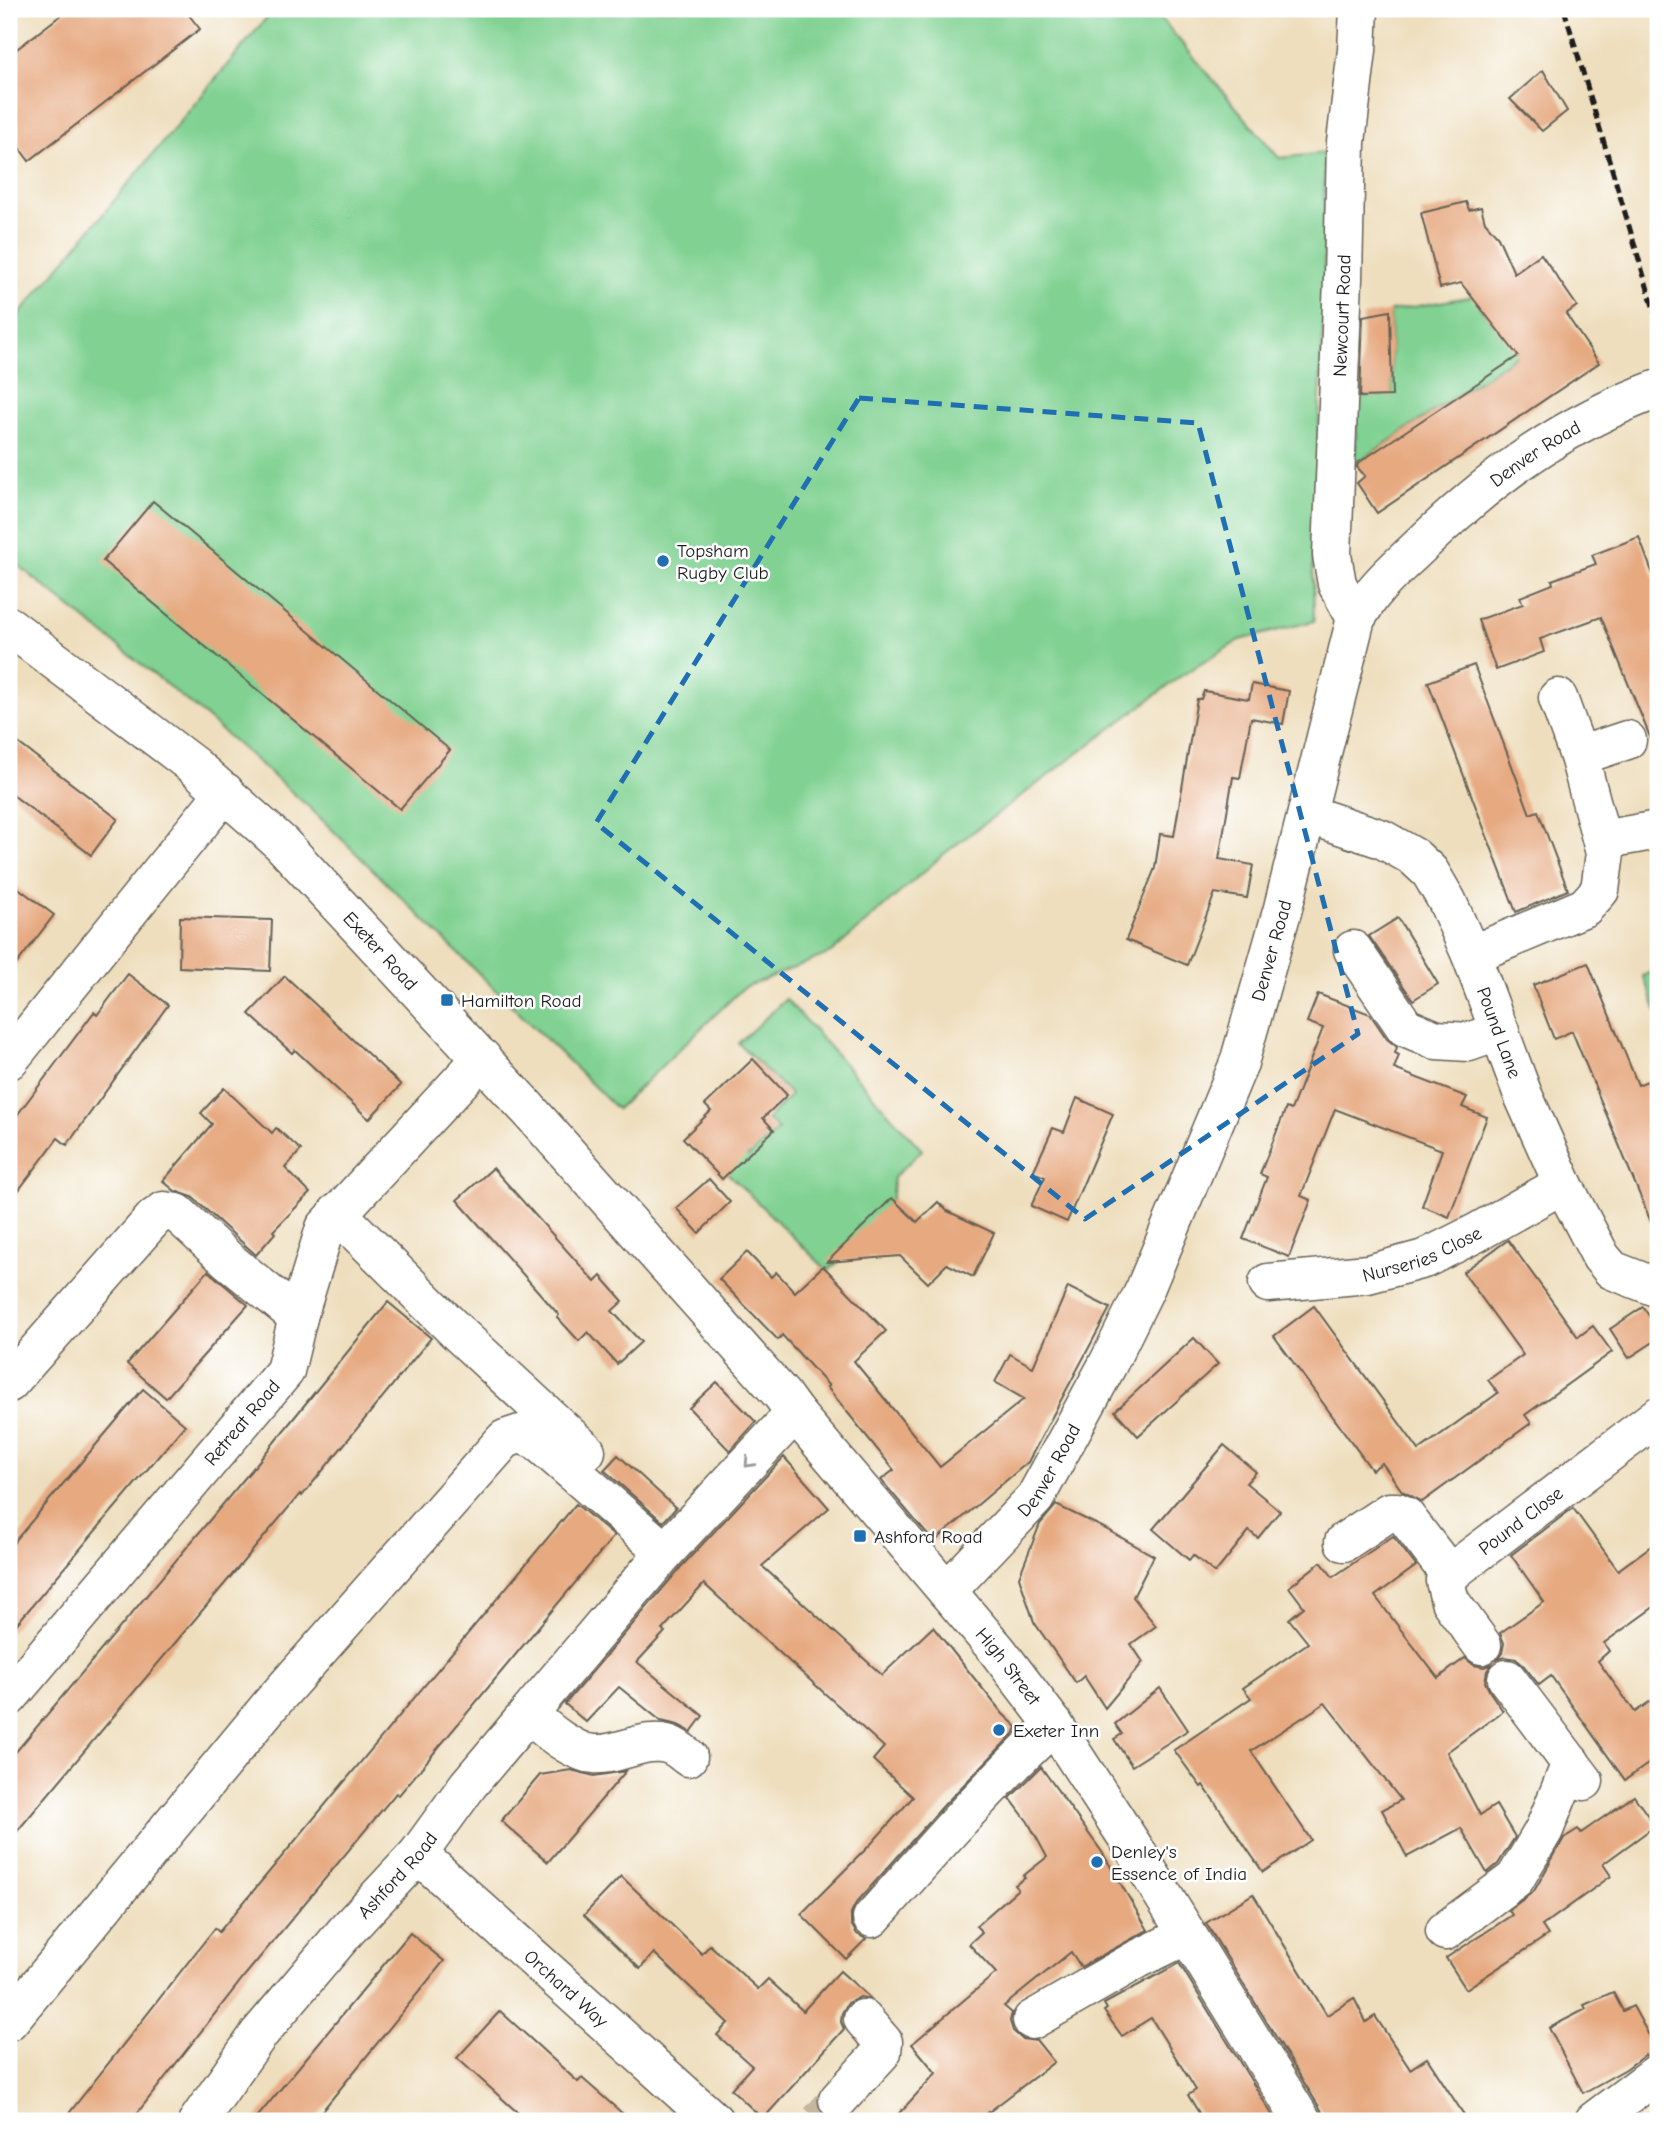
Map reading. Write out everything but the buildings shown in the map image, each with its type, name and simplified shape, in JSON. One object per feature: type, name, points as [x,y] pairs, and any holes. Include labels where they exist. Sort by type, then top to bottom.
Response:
[{"type":"street","name":"Newcourt Road","points":[[1356,618],[1345,603],[1337,584],[1332,555],[1346,142],[1359,9]]},
{"type":"street","name":"Denver Road","points":[[947,1591],[1035,1498],[1107,1366],[1145,1289],[1239,1063],[1265,974],[1356,618],[1373,593],[1480,491],[1528,455],[1572,427],[1625,401],[1658,389]]},
{"type":"street","name":"Exeter Road","points":[[9,626],[155,735],[225,792],[281,843],[482,1058],[773,1384],[795,1413]]},
{"type":"street","points":[[1471,955],[1585,907],[1600,890],[1605,853],[1579,756],[1558,698]]},
{"type":"street","points":[[1579,756],[1627,740]]},
{"type":"street","points":[[9,1060],[225,792]]},
{"type":"street","name":"Pound Lane","points":[[1307,814],[1382,839],[1413,857],[1430,872],[1447,901],[1471,955],[1523,1095],[1563,1184],[1601,1257],[1612,1270],[1658,1289]]},
{"type":"street","points":[[1602,841],[1658,830]]},
{"type":"street","points":[[1353,950],[1405,1027],[1436,1040],[1469,1042],[1500,1031]]},
{"type":"street","name":"Retreat Road","points":[[9,1698],[285,1371],[325,1228],[482,1058]]},
{"type":"street","name":"Nurseries Close","points":[[1268,1283],[1368,1274],[1424,1259],[1563,1184]]},
{"type":"street","points":[[9,1383],[154,1218],[164,1210],[177,1213],[229,1261],[298,1317]]},
{"type":"street","points":[[337,1213],[457,1332],[600,1465]]},
{"type":"street","name":"High Street","points":[[795,1413],[996,1650],[1054,1725],[1134,1847],[1302,2121]]},
{"type":"street","name":"Ashford Road","points":[[198,2121],[260,2034],[346,1930],[418,1854],[468,1785],[664,1552],[795,1413]]},
{"type":"street","name":"Pound Close","points":[[1450,1575],[1658,1416]]},
{"type":"street","points":[[9,2021],[271,1704],[505,1439],[520,1434],[536,1440],[664,1552]]},
{"type":"street","points":[[1344,1542],[1389,1512],[1398,1512],[1405,1516],[1450,1575],[1445,1581],[1451,1601],[1482,1645]]},
{"type":"street","points":[[1445,1931],[1515,1879],[1577,1772],[1507,1679]]},
{"type":"street","points":[[529,1714],[545,1729],[593,1755],[650,1744],[668,1744],[688,1756]]},
{"type":"street","points":[[872,1919],[977,1800],[1054,1725]]},
{"type":"street","name":"Orchard Way","points":[[418,1854],[714,2121]]},
{"type":"street","points":[[1032,2020],[1138,1959],[1187,1935]]},
{"type":"street","points":[[838,2101],[882,2052],[883,2042],[863,2019]]},
{"type":"street","points":[[1594,2121],[1658,2073]]},
{"type":"highlighted area","points":[[859,398],[1198,423],[1358,1034],[1085,1219],[596,823]]},
{"type":"green space","name":"Topsham Rugby Club","points":[[277,9],[1153,9],[1279,158],[1324,153],[1324,303],[1313,563],[1314,621],[1240,640],[1181,676],[945,853],[831,953],[743,988],[617,1109],[310,808],[198,710],[9,558],[9,327],[268,16]]},
{"type":"green space","points":[[1496,292],[1479,306],[1493,324],[1509,311],[1532,345],[1355,464],[1357,397],[1392,395],[1390,311]]},
{"type":"green space","points":[[1658,969],[1658,1014],[1643,976]]},
{"type":"green space","points":[[786,999],[922,1150],[893,1178],[892,1198],[845,1255],[828,1271],[716,1162],[733,1144],[748,1157],[778,1130],[767,1119],[791,1095],[738,1043]]},
{"type":"tunnel","points":[[819,2121],[838,2100]]},
{"type":"railway","points":[[1564,9],[1658,323]]},
{"type":"place","name":"Topsham Rugby Club","points":[[663,561]]},
{"type":"place","name":"Hamilton Road","points":[[447,1000]]},
{"type":"place","name":"Ashford Road","points":[[860,1536]]},
{"type":"place","name":"Exeter Inn","points":[[999,1730]]},
{"type":"place","name":"Denley's Essence of India","points":[[1097,1862]]}]
